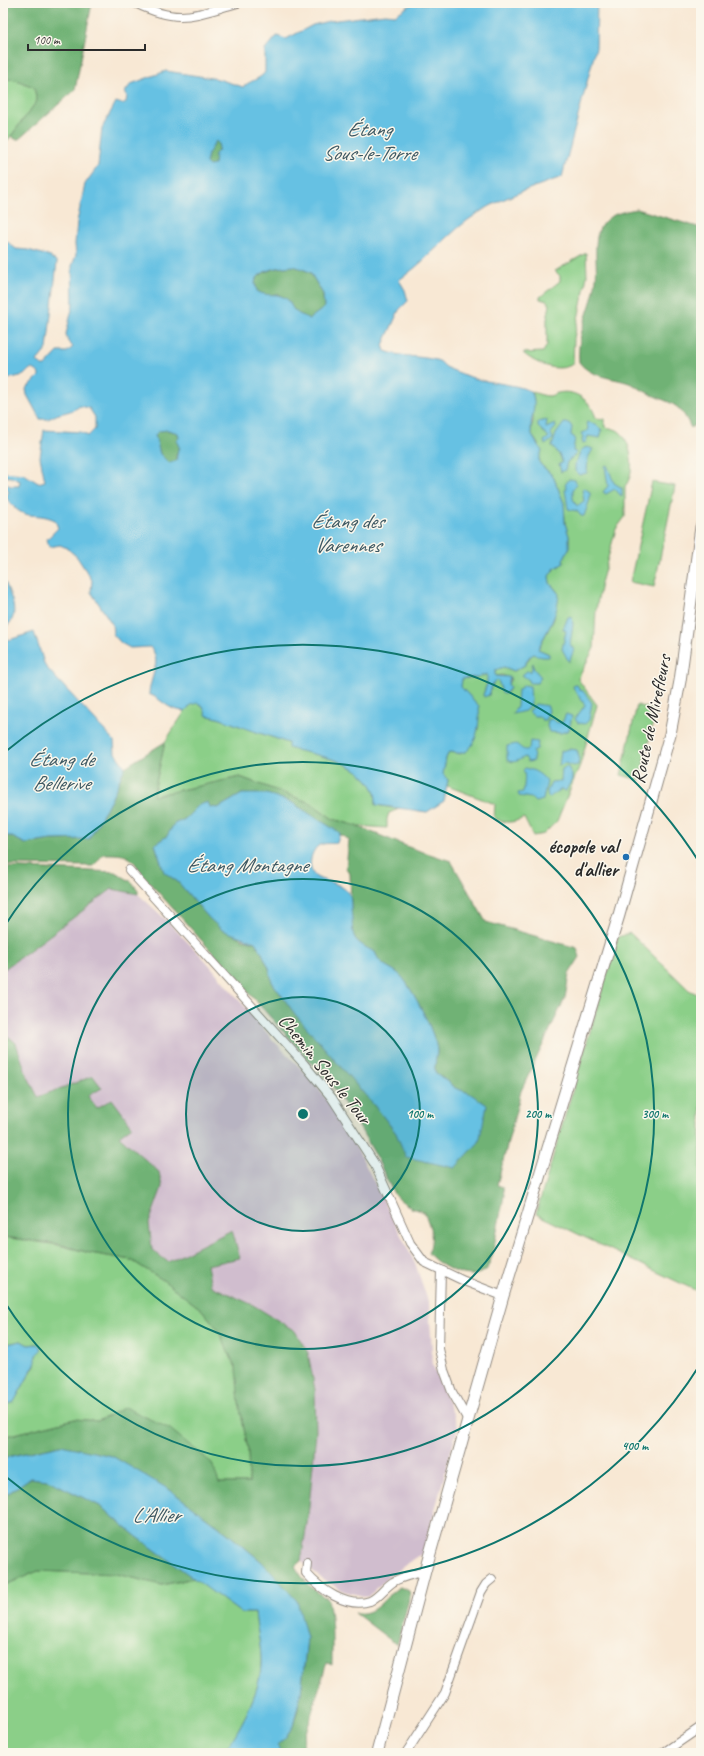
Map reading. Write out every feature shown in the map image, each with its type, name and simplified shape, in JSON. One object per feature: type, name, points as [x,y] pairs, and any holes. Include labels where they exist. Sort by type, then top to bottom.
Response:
[{"type":"street","points":[[135,3],[158,13],[179,17],[208,13],[238,3]]},
{"type":"street","name":"Route de Mirefleurs","points":[[400,1669],[425,1571],[503,1296],[619,915],[670,734],[680,681],[701,527]]},
{"type":"street","name":"Chemin Sous le Tour","points":[[129,870],[304,1064],[332,1098],[374,1163],[410,1243],[424,1262],[503,1296]]},
{"type":"street","points":[[441,1270],[439,1349],[444,1370],[452,1392],[468,1420]]},
{"type":"street","points":[[307,1563],[306,1573],[316,1584],[339,1598],[358,1604],[371,1601],[394,1581],[425,1571]]},
{"type":"street","points":[[406,1753],[445,1694],[481,1592],[486,1584],[492,1579]]},
{"type":"street","points":[[372,1753],[400,1669]]},
{"type":"street","points":[[377,1753],[400,1669]]},
{"type":"street","points":[[663,1753],[701,1727]]},
{"type":"shaded area","points":[[112,889],[138,894],[164,918],[206,961],[273,1040],[310,1078],[336,1112],[362,1158],[415,1263],[429,1304],[433,1366],[458,1426],[423,1553],[388,1577],[368,1597],[343,1591],[321,1578],[301,1561],[308,1517],[316,1432],[315,1390],[308,1353],[295,1331],[253,1305],[211,1286],[207,1265],[168,1262],[152,1250],[149,1223],[162,1187],[159,1172],[119,1136],[112,1099],[97,1108],[88,1096],[101,1088],[38,1097],[26,1073],[16,1043],[3,1032],[3,970]]},
{"type":"green space","points":[[3,3],[92,3],[75,90],[19,139],[15,139],[11,136],[37,101],[34,87],[16,80],[3,78]]},
{"type":"green space","points":[[3,78],[16,80],[34,87],[37,101],[8,140],[3,144]]},
{"type":"green space","points":[[216,140],[219,144],[218,151],[215,154],[215,165],[209,166],[206,163],[208,154]]},
{"type":"green space","points":[[637,209],[701,228],[701,420],[691,428],[683,413],[669,402],[645,392],[632,384],[589,371],[579,362],[582,330],[592,300],[596,279],[596,242],[600,228],[611,216]]},
{"type":"green space","points":[[586,253],[587,276],[574,338],[573,364],[567,367],[553,368],[540,364],[523,353],[543,352],[547,345],[547,319],[550,305],[547,301],[540,299],[540,297],[560,281],[560,276],[555,271]]},
{"type":"green space","points":[[294,266],[310,272],[323,294],[324,308],[309,319],[297,313],[282,296],[264,294],[257,291],[255,283],[256,279],[263,273],[273,269]]},
{"type":"green space","points":[[531,391],[545,396],[565,392],[582,398],[590,406],[596,418],[605,419],[605,427],[620,432],[627,443],[631,459],[631,474],[625,486],[625,517],[616,529],[601,583],[596,610],[594,648],[578,679],[597,705],[580,765],[557,821],[544,834],[533,836],[524,818],[509,822],[494,818],[495,804],[447,786],[448,780],[443,774],[446,758],[449,752],[461,754],[478,730],[479,706],[461,687],[462,679],[488,674],[487,684],[483,695],[489,695],[493,683],[498,680],[502,693],[507,693],[510,688],[508,684],[511,679],[502,675],[495,676],[495,670],[504,667],[514,671],[525,665],[532,654],[549,654],[538,649],[554,619],[557,591],[550,583],[549,576],[554,569],[564,563],[563,560],[569,548],[569,536],[565,523],[564,503],[553,476],[540,464],[538,444],[532,435],[533,394]]},
{"type":"green space","points":[[165,430],[178,432],[181,449],[176,455],[176,461],[169,463],[160,454],[155,435],[159,431]]},
{"type":"green space","points":[[652,482],[675,486],[654,587],[630,582]]},
{"type":"green space","points":[[198,703],[202,705],[207,716],[222,719],[288,743],[289,748],[325,757],[349,766],[368,780],[375,792],[376,805],[399,809],[389,813],[387,828],[357,826],[333,819],[311,803],[240,777],[153,796],[165,742],[185,711],[191,705]]},
{"type":"green space","points":[[637,705],[656,710],[640,780],[621,775]]},
{"type":"green space","points":[[165,742],[153,796],[240,777],[311,803],[333,819],[357,826],[411,848],[451,861],[486,922],[577,948],[580,957],[569,974],[565,998],[521,1091],[497,1185],[503,1187],[504,1196],[492,1256],[486,1271],[472,1275],[459,1273],[442,1265],[428,1253],[431,1242],[431,1232],[424,1212],[411,1208],[395,1196],[375,1154],[335,1089],[141,873],[130,858],[116,854],[103,854],[94,866],[3,865],[3,836],[10,836],[26,844],[51,840],[89,839],[111,800],[125,767]],"holes":[[[242,794],[291,802],[349,840],[346,868],[350,874],[352,931],[360,944],[375,952],[380,961],[401,976],[411,990],[423,1012],[436,1043],[437,1051],[435,1072],[455,1088],[469,1093],[406,1156],[396,1133],[379,1111],[295,1014],[272,982],[269,968],[255,942],[242,939],[209,918],[178,882],[164,872],[155,844],[167,836],[174,824],[185,819],[199,805],[218,808]]]},
{"type":"green space","points":[[3,867],[115,872],[132,882],[138,890],[138,894],[112,889],[3,970]]},
{"type":"green space","points":[[630,933],[689,990],[701,996],[701,1293],[536,1214],[618,937]]},
{"type":"green space","points":[[3,1032],[16,1043],[26,1073],[38,1097],[93,1076],[102,1088],[88,1096],[97,1108],[112,1099],[132,1126],[119,1136],[159,1172],[162,1187],[149,1223],[152,1250],[168,1262],[232,1230],[240,1258],[207,1265],[211,1286],[253,1305],[295,1331],[308,1353],[315,1390],[316,1432],[308,1517],[301,1561],[295,1566],[309,1585],[328,1599],[331,1623],[332,1665],[327,1663],[325,1668],[300,1753],[282,1753],[276,1745],[285,1738],[293,1726],[301,1693],[307,1638],[262,1562],[227,1533],[170,1490],[61,1445],[3,1458],[3,1437],[75,1419],[98,1421],[125,1407],[170,1429],[212,1463],[219,1483],[249,1483],[248,1449],[239,1403],[236,1368],[217,1328],[202,1310],[163,1280],[131,1260],[90,1253],[58,1244],[3,1237]]},
{"type":"green space","points":[[3,1237],[58,1245],[90,1253],[131,1260],[163,1280],[202,1310],[217,1328],[237,1368],[239,1403],[248,1449],[249,1483],[219,1483],[111,1415],[98,1421],[75,1419],[3,1437],[3,1406],[14,1401],[35,1365],[36,1355],[42,1349],[36,1344],[28,1345],[21,1341],[3,1345]]},
{"type":"green space","points":[[30,1478],[48,1480],[100,1506],[136,1536],[194,1578],[162,1585],[116,1574],[38,1571],[3,1586],[3,1497]]},
{"type":"green space","points":[[38,1571],[116,1574],[162,1585],[194,1578],[241,1613],[255,1613],[261,1653],[260,1676],[248,1711],[223,1753],[3,1753],[3,1586]]},
{"type":"green space","points":[[400,1587],[409,1591],[410,1595],[397,1645],[355,1613],[363,1613],[375,1608]]},
{"type":"water","name":"Étang des Varennes","points":[[597,3],[596,48],[562,177],[525,190],[490,206],[459,227],[417,266],[399,280],[405,290],[408,301],[399,310],[383,345],[385,351],[391,353],[436,360],[448,368],[473,378],[515,386],[531,391],[534,405],[531,431],[542,451],[539,459],[540,464],[553,476],[564,503],[565,523],[569,536],[569,548],[563,560],[564,563],[554,569],[549,576],[550,583],[559,594],[558,603],[552,623],[538,649],[549,654],[549,657],[542,657],[534,654],[529,657],[525,665],[514,671],[504,667],[495,670],[495,676],[510,677],[508,684],[510,688],[505,694],[502,693],[498,680],[493,683],[489,695],[484,697],[483,695],[487,684],[487,674],[462,679],[461,687],[479,706],[477,733],[472,746],[467,751],[462,753],[449,752],[446,758],[443,774],[448,780],[444,801],[427,812],[376,805],[375,792],[368,780],[349,766],[325,757],[288,748],[288,743],[222,719],[207,716],[202,705],[198,703],[191,705],[185,711],[173,709],[149,694],[156,663],[154,652],[150,647],[130,648],[121,643],[113,634],[112,624],[91,592],[92,580],[77,557],[67,548],[60,545],[49,547],[47,539],[58,528],[55,520],[47,517],[24,514],[18,511],[6,497],[9,491],[3,485],[3,481],[10,486],[19,486],[20,481],[11,477],[3,476],[3,472],[24,474],[38,483],[45,481],[40,457],[44,430],[81,432],[88,436],[95,429],[95,417],[89,408],[80,406],[48,419],[40,419],[27,395],[26,389],[39,376],[39,374],[35,370],[30,369],[24,375],[3,380],[3,238],[16,249],[28,250],[49,256],[57,262],[47,349],[37,361],[42,366],[45,366],[58,352],[67,352],[73,347],[68,342],[66,334],[73,305],[72,266],[76,255],[75,244],[77,222],[85,184],[98,166],[102,128],[116,102],[122,104],[126,102],[127,96],[125,92],[131,84],[166,71],[218,79],[243,87],[265,72],[265,50],[277,36],[286,39],[313,25],[329,21],[385,14],[395,15],[412,4]],"holes":[[[216,141],[219,144],[218,151],[215,154],[214,165],[209,166],[206,163],[208,154]],[[294,266],[310,272],[323,294],[324,308],[309,319],[298,314],[293,309],[289,301],[285,298],[278,295],[264,294],[257,291],[255,283],[259,275],[268,270]],[[168,430],[178,433],[179,438],[176,440],[180,449],[178,449],[176,461],[169,463],[160,454],[155,435],[159,431]]]},
{"type":"water","points":[[547,420],[546,428],[555,424],[556,427],[551,433],[553,439],[545,445],[544,441],[549,437],[538,427],[538,422]]},
{"type":"water","points":[[587,422],[595,424],[602,430],[600,438],[588,436],[586,442],[583,443],[581,433],[587,431]]},
{"type":"water","points":[[564,423],[569,423],[572,427],[571,435],[575,438],[573,451],[576,452],[576,454],[567,462],[565,470],[561,472],[559,464],[562,463],[560,456],[552,446],[556,434]]},
{"type":"water","points":[[587,447],[593,449],[588,458],[587,473],[579,475],[575,471],[575,464],[582,449]]},
{"type":"water","points":[[607,465],[614,483],[622,488],[622,497],[615,489],[606,494],[603,492],[608,486],[605,466]]},
{"type":"water","points":[[569,479],[575,480],[577,485],[573,489],[573,499],[577,506],[584,501],[582,489],[584,488],[590,492],[590,499],[584,516],[581,516],[577,511],[568,509],[565,490],[567,489],[565,485]]},
{"type":"water","points":[[3,577],[11,598],[14,612],[13,618],[9,624],[3,628]]},
{"type":"water","points":[[572,616],[573,625],[570,644],[574,650],[569,662],[562,649],[566,631],[563,629],[568,617]]},
{"type":"water","name":"Étang de Bellerive","points":[[3,628],[4,636],[9,640],[34,632],[45,666],[114,741],[115,753],[125,767],[111,800],[89,839],[51,840],[26,844],[10,836],[3,836]]},
{"type":"water","points":[[533,663],[534,669],[541,677],[537,683],[530,683],[529,680],[522,675],[527,671],[531,671]]},
{"type":"water","points":[[524,685],[530,686],[531,704],[525,711],[512,714],[517,707],[518,690]]},
{"type":"water","points":[[574,685],[577,685],[580,690],[583,691],[592,703],[589,720],[585,724],[578,723],[575,719],[585,705],[573,687]]},
{"type":"water","points":[[535,704],[548,706],[549,711],[545,720],[542,720],[539,716],[534,716],[529,712]]},
{"type":"water","points":[[566,714],[572,716],[569,730],[561,733],[549,732],[547,726],[548,720],[553,719],[556,722],[562,723]]},
{"type":"water","points":[[530,741],[538,742],[537,749],[533,751],[534,761],[528,762],[525,757],[514,762],[507,760],[507,746],[516,744],[524,750],[527,750],[529,749]]},
{"type":"water","points":[[569,749],[577,750],[579,757],[578,765],[573,766],[564,763],[559,766],[561,751]]},
{"type":"water","points":[[568,767],[572,775],[572,780],[565,792],[562,789],[550,798],[548,797],[547,791],[551,782],[561,781],[562,769]]},
{"type":"water","points":[[525,768],[538,773],[547,782],[543,800],[535,802],[531,798],[519,796],[518,793],[523,792],[525,777],[523,770]]},
{"type":"water","name":"Étang Montagne","points":[[242,794],[267,794],[291,802],[340,833],[337,843],[322,844],[315,849],[311,858],[311,867],[314,875],[317,878],[337,884],[346,891],[350,896],[353,930],[356,939],[375,952],[383,964],[401,976],[411,990],[423,1012],[436,1043],[437,1051],[435,1072],[455,1088],[469,1093],[487,1105],[479,1142],[455,1168],[406,1157],[396,1133],[379,1111],[295,1014],[272,982],[269,968],[255,942],[222,930],[209,918],[178,882],[164,872],[155,844],[167,836],[174,824],[185,819],[199,805],[208,802],[210,807],[218,808]]},
{"type":"water","points":[[21,1341],[28,1345],[38,1344],[42,1349],[36,1355],[36,1362],[14,1402],[3,1406],[3,1345]]},
{"type":"water","name":"L'Allier","points":[[61,1445],[112,1456],[170,1490],[227,1533],[262,1562],[297,1601],[307,1638],[301,1693],[293,1726],[285,1738],[277,1745],[282,1753],[223,1753],[248,1711],[260,1676],[261,1653],[255,1613],[241,1613],[136,1536],[100,1506],[48,1480],[30,1478],[3,1497],[3,1458]]},
{"type":"place","name":"écopole val d'allier","points":[[626,857]]},
{"type":"water label","name":"Étang Sous-le-Torre","points":[[369,141]]}]
